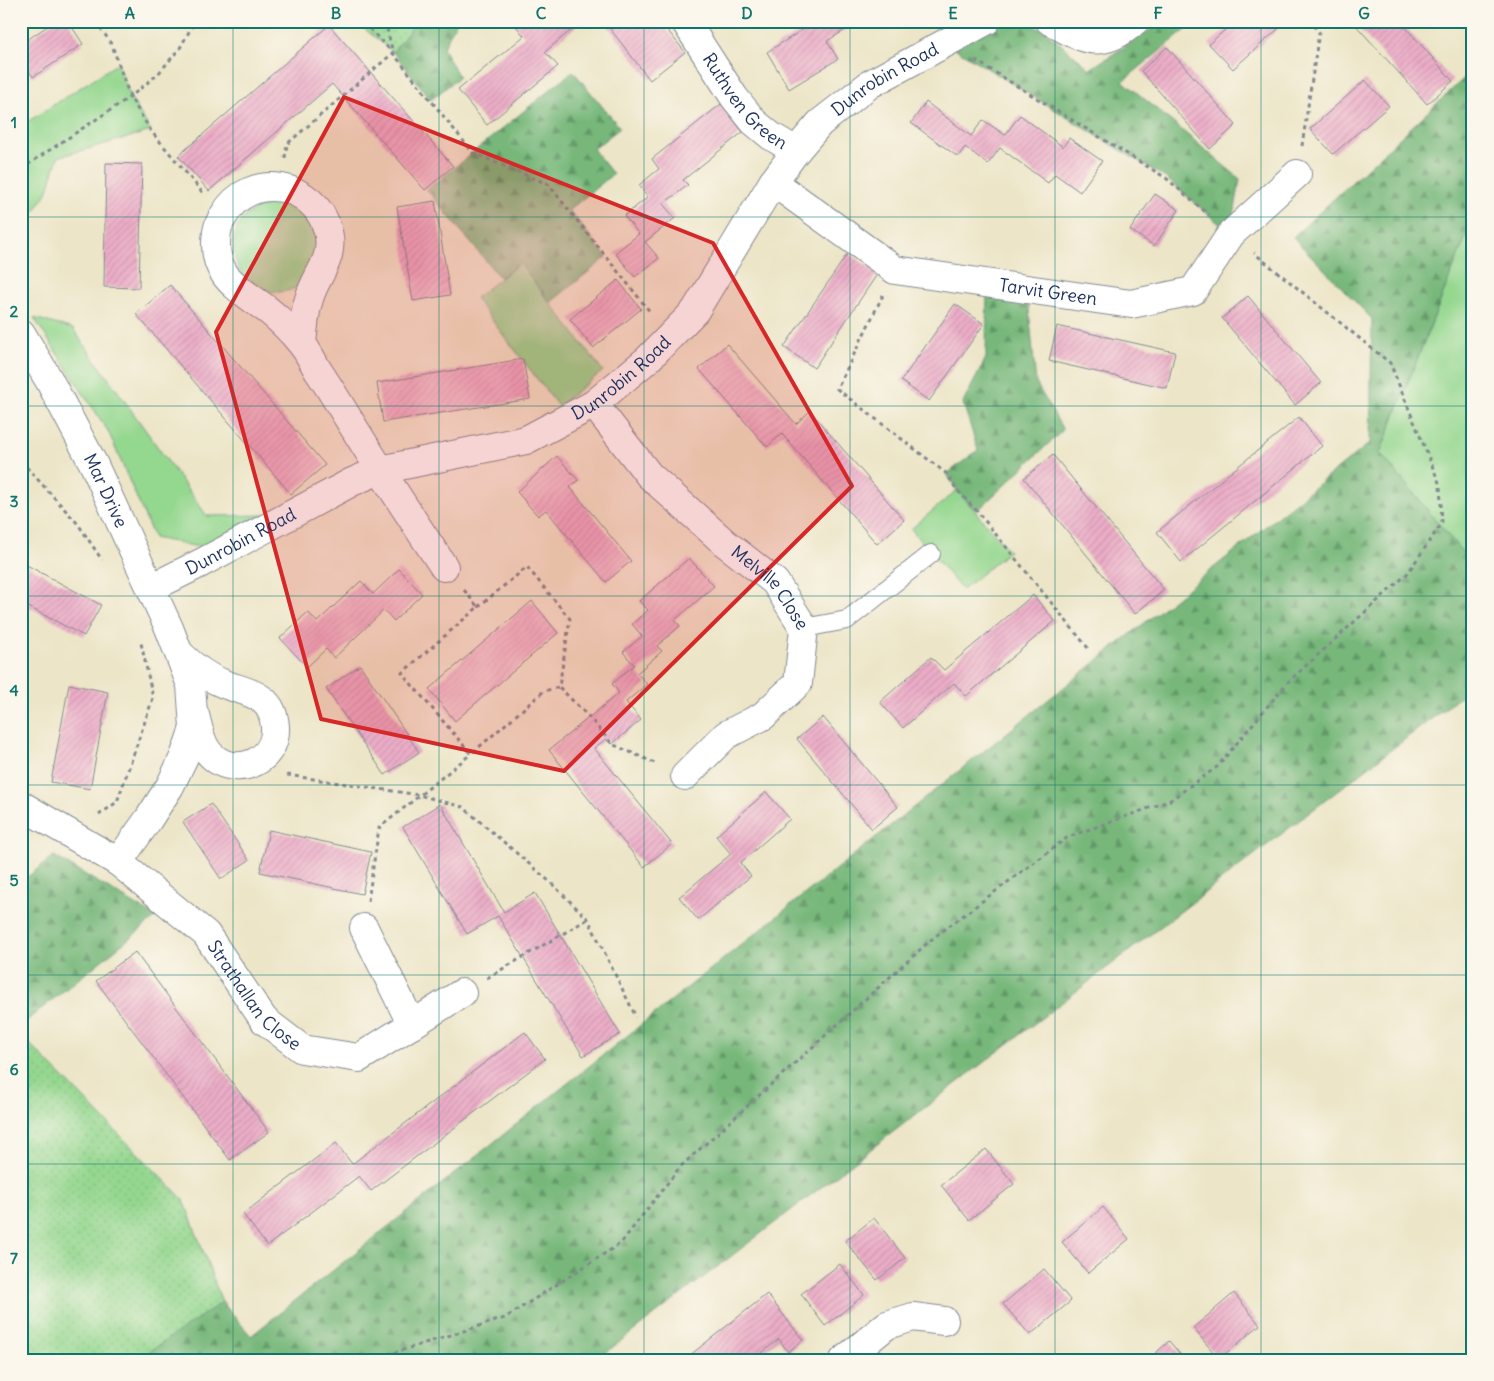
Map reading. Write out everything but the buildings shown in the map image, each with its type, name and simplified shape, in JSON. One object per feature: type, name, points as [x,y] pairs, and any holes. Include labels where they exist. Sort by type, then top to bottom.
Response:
[{"type":"street","name":"Ruthven Green","points":[[685,21],[734,97],[754,122],[771,136],[796,151]]},
{"type":"street","name":"Dunrobin Road","points":[[151,588],[202,563],[352,482],[380,470],[526,440],[594,404],[648,359],[695,311],[774,182],[796,151],[820,123],[870,84],[986,21]]},
{"type":"street","points":[[1050,21],[1085,39],[1103,39],[1114,37],[1135,21]]},
{"type":"street","name":"Tarvit Green","points":[[774,182],[895,270],[1131,304],[1193,291],[1231,234],[1297,174]]},
{"type":"street","points":[[302,344],[308,299],[327,260],[330,244],[328,232],[323,218],[312,203],[292,190],[269,186],[257,188],[241,196],[229,206],[218,225],[215,244],[218,262],[228,280],[270,312],[302,344],[380,470],[444,567]]},
{"type":"street","name":"Mar Drive","points":[[21,333],[49,380],[94,465],[151,588],[191,685],[194,728],[184,757],[170,786],[118,862]]},
{"type":"street","name":"Melville Close","points":[[594,404],[650,475],[725,543],[775,582],[804,628],[798,683],[763,716],[726,735],[685,776]]},
{"type":"street","name":"Mar Drive","points":[[179,653],[194,668],[206,675],[224,684],[255,694],[265,702],[273,715],[275,729],[273,743],[267,754],[254,763],[241,766],[225,766],[212,756],[204,746],[192,704]]},
{"type":"street","name":"Strathallan Close","points":[[21,805],[118,862],[206,934],[264,1020],[302,1049],[360,1058],[462,993]]},
{"type":"street","points":[[364,928],[412,1025]]},
{"type":"street","points":[[844,1360],[887,1325],[913,1317],[944,1322]]},
{"type":"lane","points":[[804,628],[847,620],[932,554]]},
{"type":"path","points":[[96,21],[112,45],[130,97],[151,132],[223,216]]},
{"type":"path","points":[[21,169],[130,97],[158,74],[180,48],[195,21]]},
{"type":"path","points":[[362,21],[393,52],[473,153],[548,184],[669,337]]},
{"type":"path","points":[[385,21],[393,52]]},
{"type":"path","points":[[1297,174],[1319,32],[1310,21]]},
{"type":"path","points":[[371,1360],[505,1318],[622,1243],[680,1168],[933,938],[1068,837],[1169,800],[1217,767],[1287,683],[1408,574],[1442,523],[1440,485],[1390,363],[1231,234],[1166,178],[946,43]]},
{"type":"path","points":[[279,187],[287,144],[393,52]]},
{"type":"path","points":[[895,270],[837,389],[947,474],[957,490],[977,511],[1088,648]]},
{"type":"path","points":[[21,461],[78,524],[104,563]]},
{"type":"path","points":[[444,567],[478,607]]},
{"type":"path","points":[[471,754],[402,673],[527,567],[570,619],[560,686]]},
{"type":"path","points":[[72,834],[117,802],[153,698],[140,640]]},
{"type":"path","points":[[364,928],[379,828],[471,754],[544,691],[560,686]]},
{"type":"path","points":[[560,686],[612,744],[685,776]]},
{"type":"path","points":[[283,774],[419,795],[463,807],[549,881],[588,919],[636,1017]]},
{"type":"path","points":[[462,993],[588,919]]},
{"type":"highlighted area","points":[[344,97],[713,243],[852,486],[564,771],[321,719],[216,332]]},
{"type":"green space","points":[[355,21],[417,21],[393,52]]},
{"type":"green space","points":[[417,21],[457,21],[443,48],[459,77],[431,100],[393,52]]},
{"type":"green space","points":[[986,21],[1017,21],[1044,30],[1090,69],[1155,27],[1158,21],[1195,21],[1123,81],[1240,179],[1231,234],[1166,178],[946,43]]},
{"type":"green space","points":[[118,63],[130,97],[151,131],[58,157],[47,193],[21,231],[21,126]]},
{"type":"green space","points":[[1473,70],[1473,230],[1466,236],[1380,453],[1473,565],[1473,687],[596,1360],[137,1360],[222,1302],[251,1336],[1370,443],[1372,319],[1293,237]]},
{"type":"green space","points":[[573,71],[620,128],[593,149],[613,174],[569,210],[607,257],[550,303],[520,263],[500,278],[427,190]]},
{"type":"green space","points":[[282,202],[299,208],[309,216],[323,243],[304,284],[290,290],[271,292],[254,286],[243,274],[235,259],[234,242],[238,226],[249,213],[269,203]]},
{"type":"green space","points":[[1473,230],[1473,565],[1380,453],[1466,236]]},
{"type":"green space","points":[[520,263],[603,371],[558,406],[475,298]]},
{"type":"green space","points":[[987,284],[1027,289],[1036,383],[1063,430],[977,511],[957,490],[947,474],[978,450],[963,403],[986,358]]},
{"type":"green space","points":[[34,318],[73,329],[207,516],[268,515],[204,548],[154,538],[108,431]]},
{"type":"green space","points":[[957,490],[1009,551],[962,590],[911,529]]},
{"type":"green space","points":[[54,856],[156,917],[21,1025],[21,882]]},
{"type":"green space","points":[[21,1035],[184,1200],[222,1302],[137,1360],[21,1360]]}]
